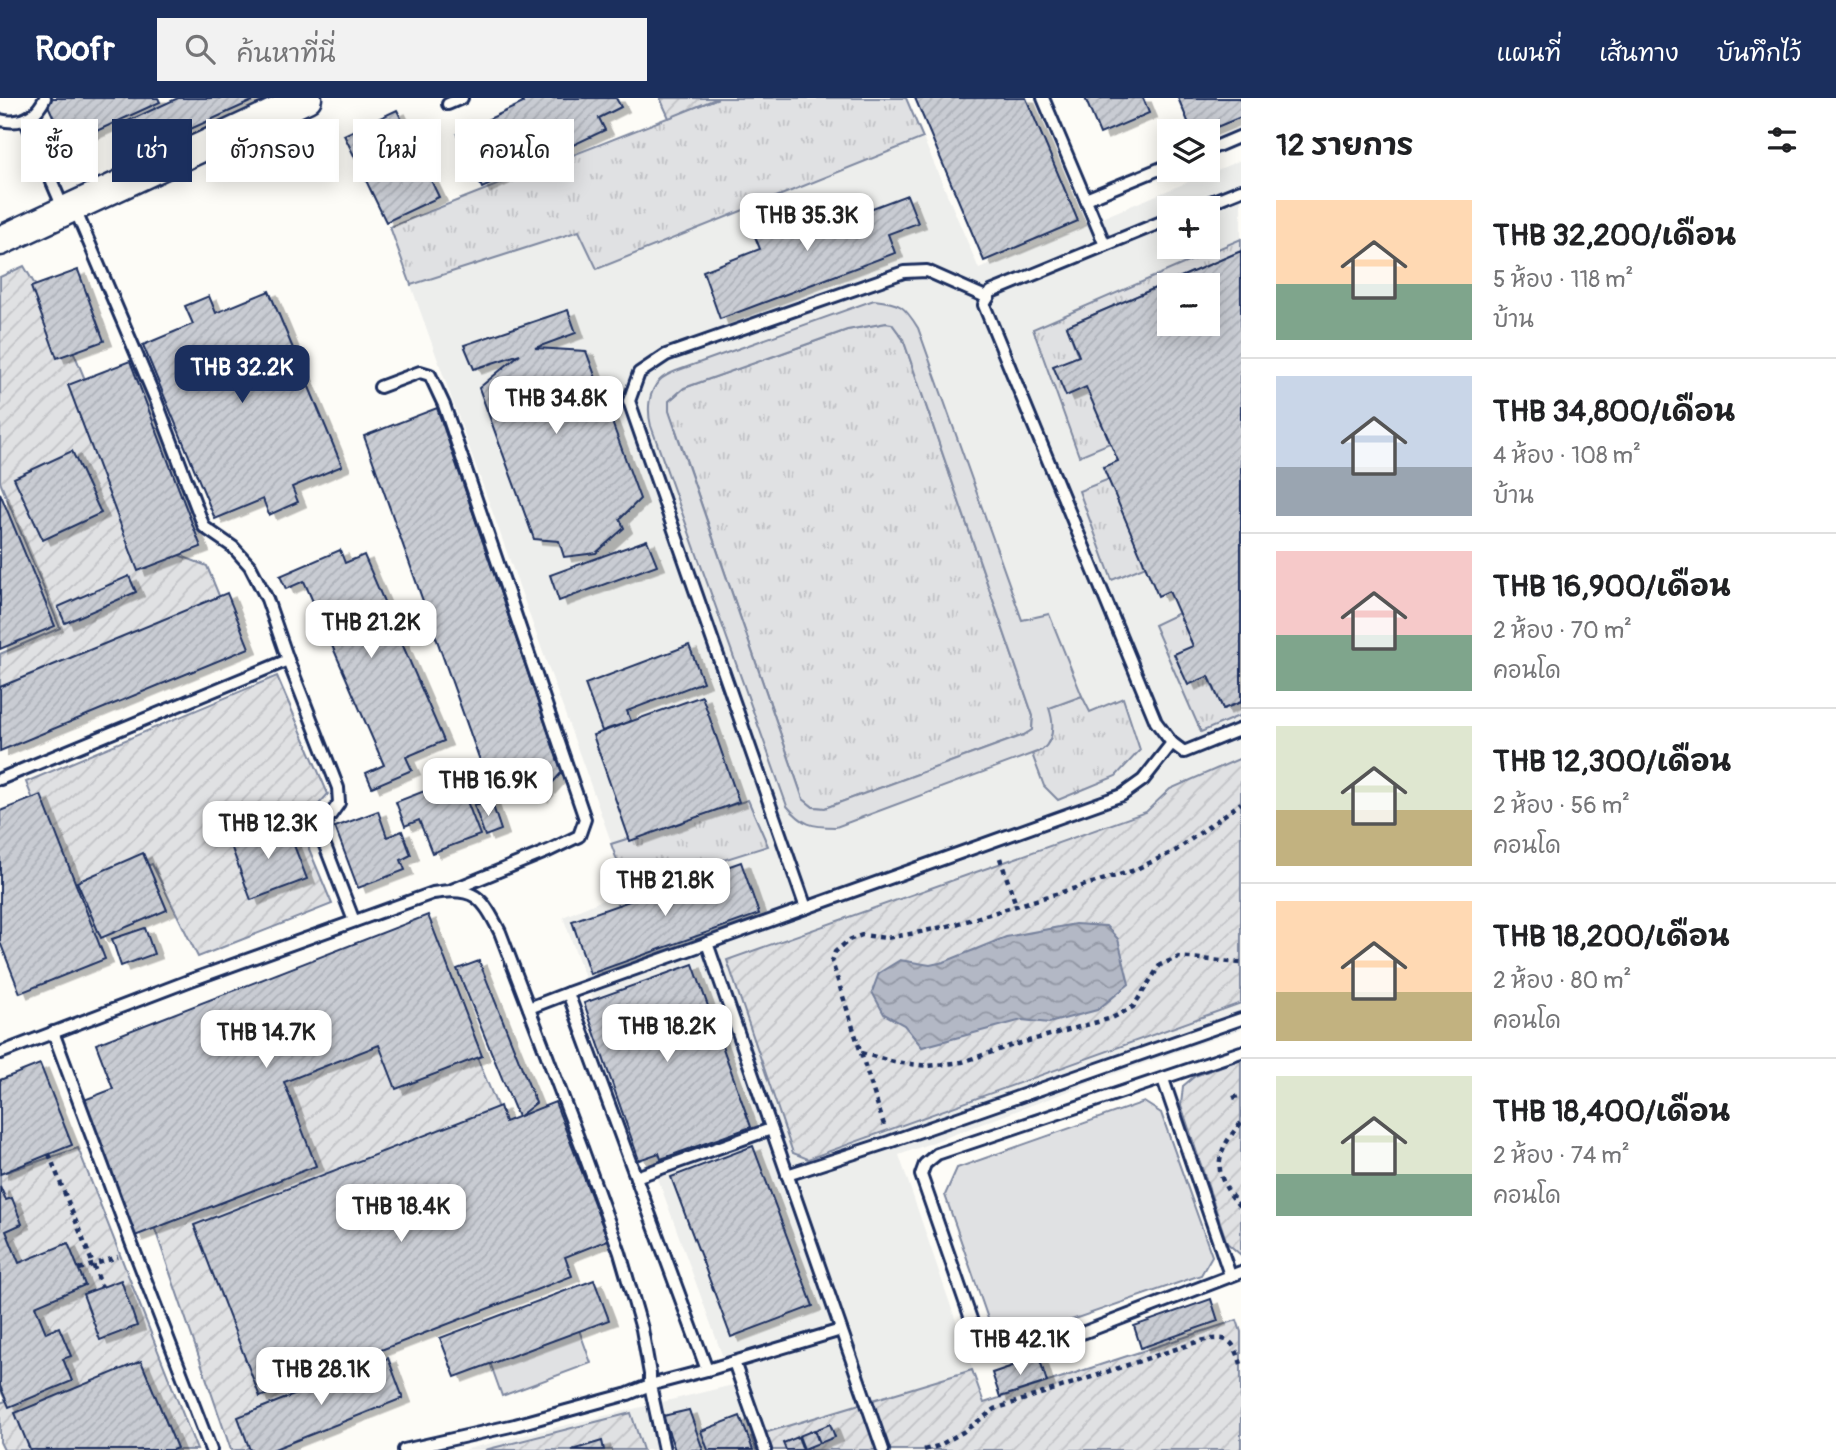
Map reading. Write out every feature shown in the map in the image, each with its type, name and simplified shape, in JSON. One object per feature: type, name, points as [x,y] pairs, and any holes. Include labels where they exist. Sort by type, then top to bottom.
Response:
[{"type":"street","points":[[0,241],[307,98]]},
{"type":"lane","points":[[26,119],[39,109],[45,98]]},
{"type":"lane","points":[[449,104],[462,98]]},
{"type":"lane","points":[[1043,98],[1105,246]]},
{"type":"lane","points":[[0,120],[21,121]]},
{"type":"lane","points":[[1220,145],[1241,136]]},
{"type":"lane","points":[[1086,199],[1157,170]]},
{"type":"lane","points":[[56,182],[156,400],[204,527],[233,547],[250,566],[267,599],[338,788],[339,803],[327,820],[324,843],[354,921]]},
{"type":"lane","points":[[1220,198],[1241,190]]},
{"type":"lane","points":[[1157,224],[991,292],[984,304],[1156,722],[1172,743],[1184,752],[1241,729]]},
{"type":"lane","points":[[806,908],[629,401],[639,373],[666,355],[904,272],[927,271],[988,298]]},
{"type":"lane","points":[[0,1053],[354,921],[433,893],[452,890],[579,836],[584,819],[444,405],[430,375],[420,372],[380,387]]},
{"type":"lane","points":[[0,779],[288,660]]},
{"type":"lane","points":[[529,1008],[1122,794],[1143,780],[1172,743]]},
{"type":"lane","points":[[452,890],[471,893],[486,905],[500,932],[578,1135],[620,1253],[642,1329],[650,1385],[664,1450]]},
{"type":"lane","points":[[707,943],[883,1450]]},
{"type":"lane","points":[[568,993],[707,1370]]},
{"type":"lane","points":[[787,1175],[1241,1020]]},
{"type":"lane","points":[[53,1032],[211,1450]]},
{"type":"lane","points":[[1163,1079],[1236,1273],[1086,1332],[1003,1357],[989,1352],[979,1342],[921,1175],[925,1164],[937,1154],[1241,1052]]},
{"type":"lane","points":[[636,1177],[771,1129]]},
{"type":"lane","points":[[404,1450],[628,1394],[650,1385],[841,1330]]},
{"type":"lane","points":[[734,1362],[765,1450]]},
{"type":"path","points":[[889,1142],[832,962],[835,952],[849,940],[862,935],[886,938],[916,933],[1132,871],[1175,851],[1241,803]]},
{"type":"path","points":[[994,841],[1015,901]]},
{"type":"path","points":[[860,1053],[894,1062],[928,1066],[962,1062],[1112,1018],[1133,1007],[1160,965],[1179,957],[1241,963]]},
{"type":"path","points":[[1233,1098],[1241,1095]]},
{"type":"path","points":[[1241,1123],[1229,1137],[1220,1155],[1219,1171],[1224,1186],[1241,1208]]},
{"type":"path","points":[[49,1154],[102,1287]]},
{"type":"path","points":[[79,1269],[135,1251]]},
{"type":"path","points":[[925,1450],[963,1432],[995,1409],[1200,1341],[1220,1338],[1230,1341],[1237,1349],[1241,1364]]},
{"type":"shaded area","points":[[718,98],[906,98],[979,269],[1188,182],[1220,182],[1220,169],[1241,160],[1241,1029],[899,1155],[984,1403],[1237,1320],[1241,1332],[1241,1450],[463,1450],[733,1385],[563,917],[628,889],[390,227],[504,182],[574,182],[574,155]]},
{"type":"green space","points":[[660,98],[718,98],[669,118]]},
{"type":"green space","points":[[718,98],[906,98],[923,138],[597,269],[579,231],[411,285],[390,227],[504,182],[574,182],[574,155]]},
{"type":"green space","points":[[1241,239],[1241,251],[1190,273],[1162,273],[1195,259],[1220,259],[1220,248]]},
{"type":"green space","points":[[24,266],[72,348],[153,545],[207,566],[222,603],[0,695],[0,654],[60,628],[0,482],[0,277]]},
{"type":"green space","points":[[1157,275],[1157,287],[1067,326],[1110,443],[1079,456],[1033,329]]},
{"type":"green space","points":[[874,300],[896,304],[909,314],[918,328],[1022,620],[1049,614],[1082,696],[1049,708],[1052,730],[1049,741],[1042,750],[836,827],[808,824],[787,806],[651,426],[649,408],[653,390],[662,379],[676,371]],"holes":[[[892,324],[903,339],[1033,716],[1032,730],[825,808],[813,807],[803,799],[669,411],[669,401],[684,388],[847,330]]]},
{"type":"green space","points":[[892,324],[903,339],[1033,716],[1032,730],[825,808],[813,807],[803,799],[669,410],[669,401],[684,388],[847,330]]},
{"type":"green space","points":[[1109,479],[1146,566],[1112,580],[1079,491]]},
{"type":"green space","points":[[1179,613],[1223,709],[1241,702],[1241,715],[1201,732],[1154,625]]},
{"type":"green space","points":[[277,676],[328,794],[311,813],[309,849],[332,904],[198,957],[152,864],[71,894],[26,782]]},
{"type":"green space","points":[[1082,696],[1090,712],[1123,698],[1140,750],[1116,776],[1058,800],[1044,786],[1032,754],[1046,746],[1051,736],[1049,708]]},
{"type":"green space","points":[[1241,758],[1241,1003],[808,1159],[793,1153],[727,960],[1146,812],[1170,789]]},
{"type":"green space","points":[[748,800],[768,846],[628,890],[611,844]]},
{"type":"green space","points":[[455,1004],[515,1149],[296,1410],[245,1450],[231,1450],[126,1145]]},
{"type":"green space","points":[[1241,1059],[1241,1255],[1227,1243],[1181,1105],[1183,1086],[1195,1076]]},
{"type":"green space","points":[[1144,1102],[1161,1113],[1212,1256],[1201,1275],[1011,1341],[992,1330],[945,1195],[957,1168]]},
{"type":"green space","points":[[78,1148],[197,1450],[4,1450],[0,1442],[0,1403],[6,1401],[0,1389],[0,1174]]},
{"type":"green space","points":[[570,1305],[591,1363],[502,1396],[481,1337]]},
{"type":"green space","points":[[1237,1320],[1241,1332],[1241,1450],[756,1450],[751,1437],[972,1370],[984,1403]]},
{"type":"green space","points":[[631,1413],[643,1450],[485,1450]]},
{"type":"water","points":[[1075,924],[1106,926],[1118,939],[1129,984],[1097,1010],[1049,1023],[1022,1020],[922,1047],[904,1025],[884,1014],[872,992],[879,973],[900,960],[930,965],[1006,937]]},
{"type":"building","points":[[53,98],[158,98],[160,102],[123,119],[112,119],[112,124],[98,130],[98,119],[54,119],[46,101]]},
{"type":"building","points":[[178,98],[259,98],[213,119],[206,119],[206,122],[192,128],[192,119],[132,119]]},
{"type":"building","points":[[521,98],[616,98],[621,107],[599,118],[605,130],[574,145],[574,119],[489,119],[523,103]]},
{"type":"building","points":[[915,98],[1026,98],[1078,221],[984,261]]},
{"type":"building","points":[[1085,98],[1143,98],[1149,113],[1100,134]]},
{"type":"building","points":[[1178,98],[1241,98],[1241,117],[1220,126],[1220,119],[1187,119]]},
{"type":"building","points":[[397,110],[401,119],[378,119]]},
{"type":"building","points":[[353,131],[353,154],[344,135]]},
{"type":"building","points":[[367,182],[432,182],[439,197],[386,222]]},
{"type":"building","points":[[479,182],[495,182],[482,188]]},
{"type":"building","points":[[907,195],[918,223],[888,234],[895,253],[720,319],[703,271],[760,249],[754,234],[848,199],[854,215]]},
{"type":"building","points":[[1241,251],[1241,702],[1223,709],[1209,676],[1188,685],[1174,654],[1193,646],[1169,591],[1158,596],[1103,467],[1118,461],[1086,387],[1066,396],[1053,366],[1079,356],[1067,326],[1157,287],[1157,336],[1220,336],[1220,273],[1190,273]]},
{"type":"building","points":[[78,270],[104,341],[57,358],[31,287]]},
{"type":"building","points":[[269,291],[342,466],[292,487],[298,502],[269,515],[263,499],[215,519],[143,345],[193,324],[185,306],[209,296],[216,313]]},
{"type":"building","points":[[568,310],[576,333],[535,348],[586,351],[640,499],[620,519],[624,528],[596,553],[564,557],[559,541],[534,539],[479,388],[520,354],[474,369],[464,345]]},
{"type":"building","points":[[130,361],[201,547],[138,571],[68,385]]},
{"type":"building","points":[[437,408],[562,772],[540,797],[520,783],[492,794],[364,436]]},
{"type":"building","points":[[72,451],[101,513],[43,540],[14,478]]},
{"type":"building","points":[[0,493],[55,626],[0,649]]},
{"type":"building","points":[[647,540],[657,565],[559,601],[550,575]]},
{"type":"building","points":[[340,550],[345,563],[364,555],[444,741],[406,757],[412,770],[372,787],[366,773],[384,765],[304,581],[286,589],[280,576]]},
{"type":"building","points":[[129,576],[136,592],[65,623],[58,607]]},
{"type":"building","points":[[227,593],[249,648],[0,751],[0,687]]},
{"type":"building","points":[[689,645],[703,682],[627,711],[631,721],[602,731],[585,684]]},
{"type":"building","points":[[702,696],[739,802],[630,841],[593,735]]},
{"type":"building","points":[[458,778],[480,835],[432,853],[419,820],[405,826],[396,802]]},
{"type":"building","points":[[41,795],[105,959],[20,993],[0,942],[0,811]]},
{"type":"building","points":[[491,800],[501,830],[485,836],[474,805]]},
{"type":"building","points":[[378,811],[387,837],[402,831],[411,855],[401,860],[405,870],[358,888],[335,827]]},
{"type":"building","points":[[285,822],[307,879],[251,900],[230,843]]},
{"type":"building","points":[[143,853],[167,910],[101,938],[77,882]]},
{"type":"building","points":[[741,862],[759,914],[590,974],[572,921]]},
{"type":"building","points":[[428,915],[482,1056],[396,1089],[379,1045],[284,1082],[316,1166],[135,1236],[84,1100],[113,1089],[96,1044]]},
{"type":"building","points":[[145,928],[154,954],[121,966],[112,939]]},
{"type":"building","points":[[479,961],[536,1103],[518,1117],[457,969]]},
{"type":"building","points":[[693,964],[751,1127],[661,1159],[659,1153],[639,1160],[584,1003]]},
{"type":"building","points":[[40,1064],[72,1145],[0,1174],[0,1080]]},
{"type":"building","points":[[555,1102],[608,1240],[565,1257],[572,1276],[260,1397],[194,1225],[500,1106],[505,1122]]},
{"type":"building","points":[[753,1146],[813,1306],[731,1337],[671,1177]]},
{"type":"building","points":[[0,1186],[6,1200],[12,1198],[22,1224],[6,1231],[19,1263],[68,1243],[85,1285],[35,1306],[46,1333],[59,1327],[71,1356],[63,1359],[72,1381],[9,1407],[0,1386]]},
{"type":"building","points":[[121,1280],[137,1326],[100,1340],[83,1294]]},
{"type":"building","points":[[594,1280],[609,1320],[455,1377],[440,1338]]},
{"type":"building","points":[[1211,1299],[1218,1321],[1141,1348],[1134,1326]]},
{"type":"building","points":[[1039,1357],[1047,1382],[1000,1397],[992,1373]]},
{"type":"building","points":[[388,1358],[403,1398],[272,1450],[250,1450],[238,1417]]},
{"type":"building","points":[[141,1361],[177,1448],[30,1450],[15,1413]]},
{"type":"building","points":[[689,1410],[703,1450],[675,1450],[663,1416]]},
{"type":"building","points":[[740,1416],[753,1450],[708,1450],[701,1431]]},
{"type":"building","points":[[830,1424],[835,1437],[820,1443],[815,1430]]},
{"type":"building","points":[[814,1430],[819,1443],[804,1449],[799,1436]]},
{"type":"building","points":[[798,1437],[803,1450],[786,1450],[783,1443]]},
{"type":"building","points":[[602,1441],[604,1450],[572,1450]]}]
